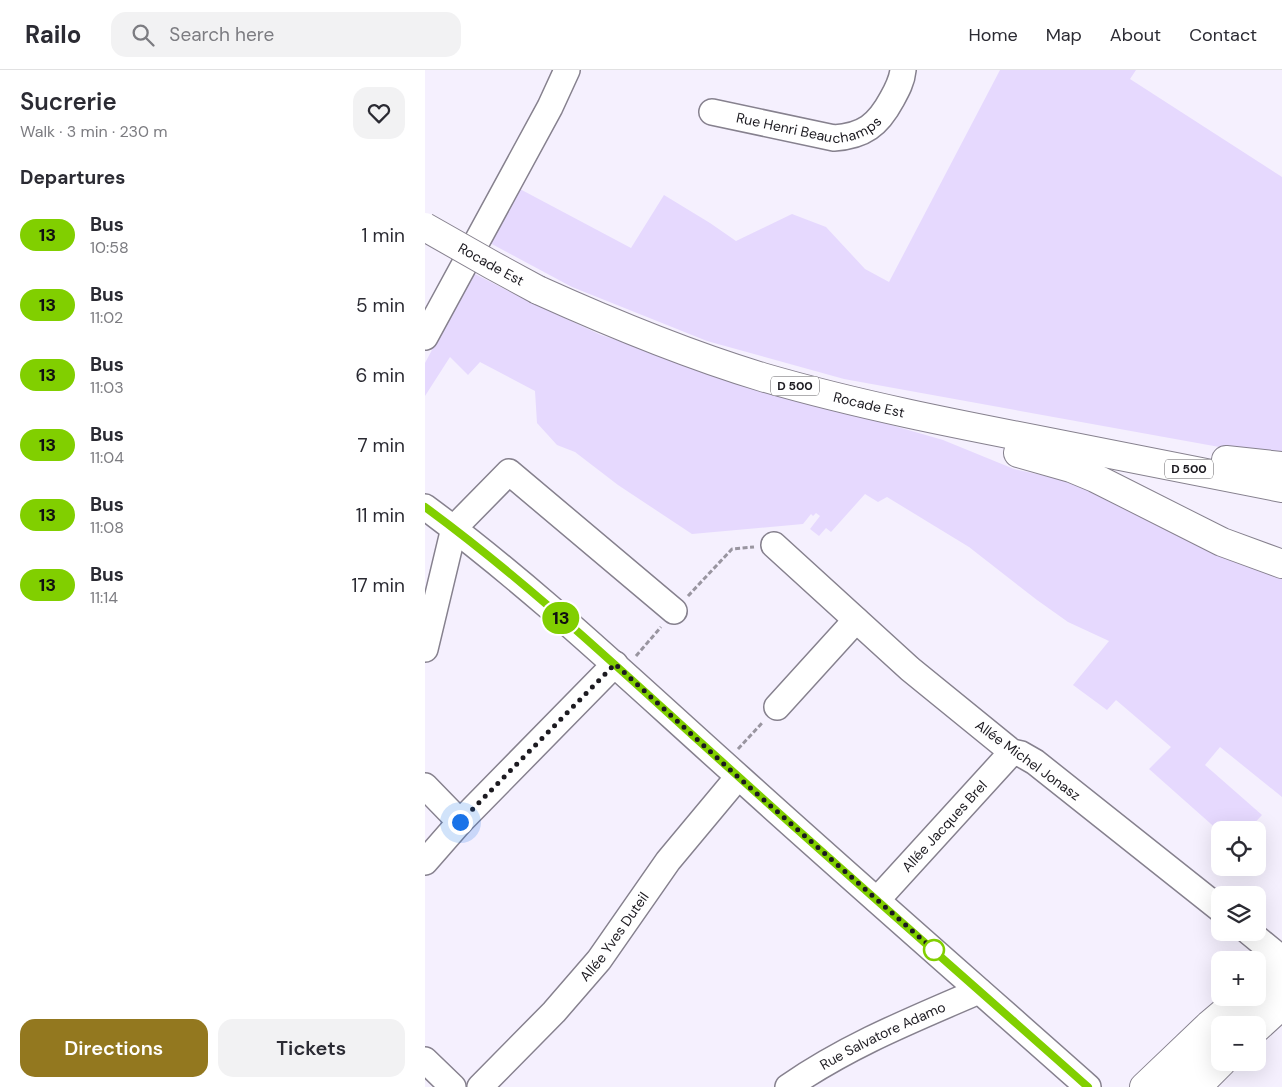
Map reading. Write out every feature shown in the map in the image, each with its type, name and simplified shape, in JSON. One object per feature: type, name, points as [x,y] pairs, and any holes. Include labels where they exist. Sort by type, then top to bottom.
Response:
[{"type":"main road","name":"Rocade Est","points":[[425,227],[476,257],[539,290],[630,330],[738,369],[829,395],[907,413],[1282,488]]},
{"type":"main road","points":[[907,413],[965,438],[1079,471],[1126,492],[1222,542],[1282,564]]},
{"type":"main road","points":[[1096,451],[1168,453],[1282,466]]},
{"type":"main road","points":[[1266,975],[1282,960]]},
{"type":"main road","points":[[1266,1020],[1282,1005]]},
{"type":"main road","points":[[1144,1087],[1231,1006]]},
{"type":"main road","points":[[1197,1087],[1213,1071]]},
{"type":"street","points":[[425,338],[550,107],[567,70]]},
{"type":"street","name":"Rue Henri Beauchamps","points":[[712,112],[834,138],[846,138],[865,130],[878,121],[899,87],[903,70]]},
{"type":"street","points":[[425,649],[454,528],[509,472],[675,611]]},
{"type":"street","points":[[425,507],[454,528],[523,585],[615,664],[731,771],[1088,1087]]},
{"type":"street","name":"Allée Michel Jonasz","points":[[774,545],[928,684],[1012,752],[1021,754],[1035,762],[1211,902]]},
{"type":"street","points":[[777,707],[856,620]]},
{"type":"street","points":[[425,862],[460,822],[615,664]]},
{"type":"street","name":"Allée Jacques Brel","points":[[877,900],[1012,752]]},
{"type":"street","name":"Allée Yves Duteil","points":[[480,1087],[554,1012],[593,966],[615,938],[731,771]]},
{"type":"street","points":[[425,786],[460,822]]},
{"type":"street","points":[[1260,941],[1282,960]]},
{"type":"street","points":[[1234,1016],[1282,980]]},
{"type":"street","name":"Rue Salvatore Adamo","points":[[788,1087],[815,1068],[864,1041],[979,991]]},
{"type":"street","points":[[1247,1016],[1282,991]]},
{"type":"street","points":[[1156,1087],[1211,1035]]},
{"type":"street","points":[[1169,1087],[1211,1047]]},
{"type":"street","points":[[425,1060],[453,1087]]},
{"type":"path","points":[[731,771],[777,707]]},
{"type":"shaded area","points":[[1000,70],[1136,70],[1130,79],[1282,177],[1282,454],[1236,450],[844,379],[707,341],[572,287],[488,242],[518,188],[631,248],[664,195],[736,241],[792,214],[826,227],[865,269],[889,282]]},
{"type":"shaded area","points":[[473,273],[601,335],[818,404],[943,440],[1014,469],[1087,485],[1282,574],[1282,797],[1220,747],[1205,765],[1262,815],[1256,821],[1211,821],[1211,824],[1149,769],[1171,747],[1116,700],[1107,710],[1073,685],[1109,641],[1068,622],[969,547],[887,497],[878,502],[865,494],[831,532],[826,528],[819,536],[810,529],[820,516],[816,513],[813,516],[811,514],[803,524],[692,534],[618,485],[575,452],[557,445],[537,423],[535,391],[480,362],[468,375],[450,357],[425,396],[425,363]]},
{"type":"bus line","name":"13","points":[[425,507],[490,557],[615,664],[738,777],[1088,1087]]},
{"type":"route","points":[[460,822],[615,664],[738,777],[934,950]]}]
